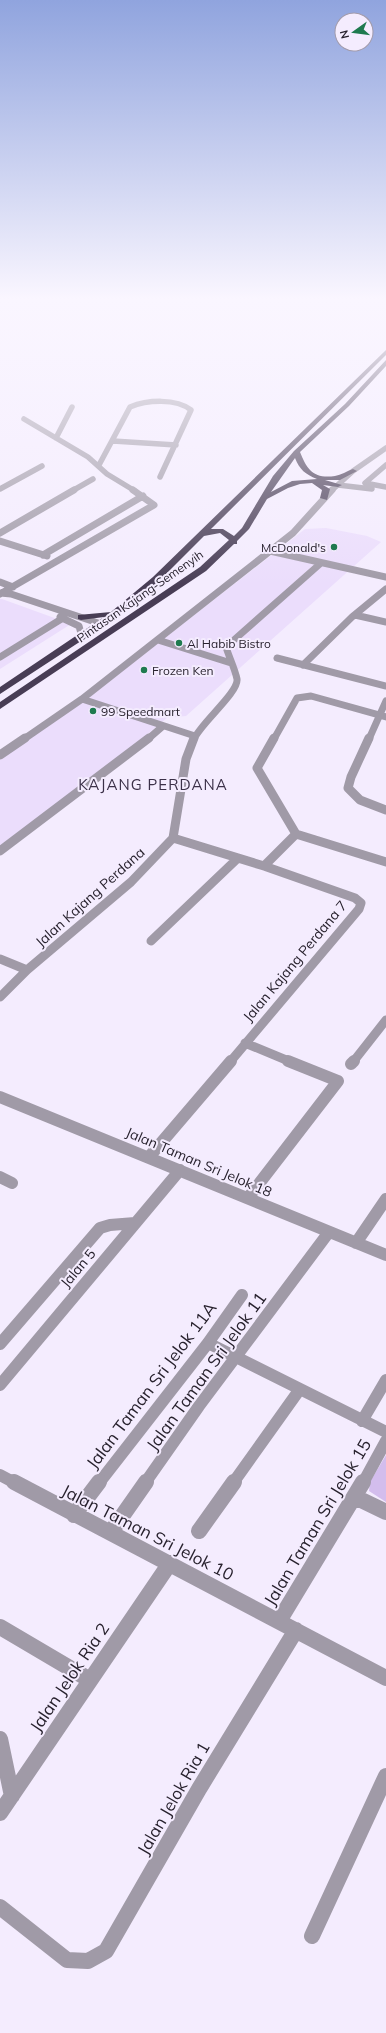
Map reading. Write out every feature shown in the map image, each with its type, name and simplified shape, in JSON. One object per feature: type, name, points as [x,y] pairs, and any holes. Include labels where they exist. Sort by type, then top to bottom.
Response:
[{"type":"highway","name":"Pintasan Kajang-Semenyih","points":[[0,691],[101,624],[156,579],[203,534],[340,396]]},
{"type":"highway","name":"Pintasan Kajang-Semenyih","points":[[0,706],[178,587],[203,569],[234,542],[245,529],[266,497],[277,476],[296,452],[355,396]]},
{"type":"highway","points":[[296,452],[303,468],[319,478],[343,485]]},
{"type":"highway","points":[[319,478],[336,478],[353,471]]},
{"type":"highway","points":[[266,497],[274,495],[288,484],[309,481],[343,485]]},
{"type":"highway","points":[[309,481],[324,487],[326,492],[324,498]]},
{"type":"highway","points":[[203,534],[215,531],[225,531],[230,535],[234,542]]},
{"type":"highway","points":[[81,616],[114,614]]},
{"type":"street","points":[[99,465],[130,407],[135,404],[145,402],[188,406],[191,410],[160,477]]},
{"type":"street","points":[[56,438],[72,407]]},
{"type":"street","points":[[0,594],[61,561],[154,505],[143,496],[106,474],[99,465],[24,419]]},
{"type":"street","points":[[113,441],[176,445]]},
{"type":"street","points":[[299,527],[309,524],[343,485],[353,471],[371,458],[385,453]]},
{"type":"street","points":[[0,755],[82,698],[151,646],[299,527],[324,498],[385,453]]},
{"type":"street","points":[[386,465],[365,482],[367,484],[386,487]]},
{"type":"street","points":[[0,489],[42,466]]},
{"type":"street","points":[[0,533],[93,479]]},
{"type":"street","points":[[343,485],[386,491]]},
{"type":"street","points":[[43,554],[143,496]]},
{"type":"street","points":[[0,540],[61,561]]},
{"type":"street","points":[[270,551],[386,577]]},
{"type":"street","points":[[296,834],[264,866],[173,838],[186,760],[196,736],[212,713],[233,692],[237,681],[226,647],[321,563]]},
{"type":"street","points":[[0,582],[13,587]]},
{"type":"street","points":[[303,665],[355,615],[386,589]]},
{"type":"street","points":[[0,594],[11,594],[81,616],[101,624]]},
{"type":"street","points":[[0,594],[4,598],[77,623],[82,631],[82,637]]},
{"type":"street","points":[[355,615],[386,622]]},
{"type":"street","points":[[0,657],[64,618]]},
{"type":"street","points":[[158,640],[231,663]]},
{"type":"street","points":[[277,658],[386,686]]},
{"type":"street","points":[[382,716],[311,696],[297,698],[257,768],[296,834],[386,862]]},
{"type":"street","points":[[82,698],[196,736]]},
{"type":"street","points":[[386,701],[382,716],[350,777],[348,788],[354,798],[360,802],[386,810]]},
{"type":"street","points":[[0,851],[129,754],[163,726]]},
{"type":"street","name":"Jalan Kajang Perdana","points":[[0,997],[26,970],[131,882],[173,838]]},
{"type":"street","points":[[152,941],[238,858]]},
{"type":"street","name":"Jalan Kajang Perdana 7","points":[[245,1043],[359,909],[361,903],[355,898],[264,866]]},
{"type":"street","points":[[0,959],[26,970]]},
{"type":"street","points":[[351,1064],[386,1020]]},
{"type":"street","points":[[149,1157],[245,1043],[338,1081],[248,1198]]},
{"type":"street","name":"Jalan Taman Sri Jelok 18","points":[[0,1097],[386,1255]]},
{"type":"street","name":"Jalan 5","points":[[0,1385],[180,1170]]},
{"type":"street","points":[[0,1177],[12,1183]]},
{"type":"street","points":[[356,1243],[386,1199]]},
{"type":"street","points":[[0,1344],[100,1228],[110,1225],[135,1223]]},
{"type":"street","name":"Jalan Taman Sri Jelok 11","points":[[111,1532],[199,1406],[236,1359],[329,1232]]},
{"type":"street","name":"Jalan Taman Sri Jelok 11A","points":[[74,1515],[208,1343],[242,1296]]},
{"type":"street","points":[[208,1343],[236,1359],[386,1432]]},
{"type":"street","points":[[362,1421],[386,1380]]},
{"type":"street","points":[[199,1531],[300,1389]]},
{"type":"street","name":"Jalan Taman Sri Jelok 15","points":[[279,1621],[355,1497],[386,1441]]},
{"type":"street","name":"Jalan Taman Sri Jelok 10","points":[[0,1475],[74,1515],[111,1532],[170,1563],[386,1678]]},
{"type":"street","points":[[355,1497],[386,1512]]},
{"type":"street","name":"Jalan Jelok Ria 2","points":[[0,1812],[170,1563]]},
{"type":"street","points":[[0,1626],[90,1680]]},
{"type":"street","name":"Jalan Jelok Ria 1","points":[[0,1907],[67,1960],[88,1961],[106,1951],[199,1789],[296,1630]]},
{"type":"street","points":[[0,1739],[12,1796]]},
{"type":"street","points":[[312,1936],[386,1776]]},
{"type":"shaded area","points":[[326,528],[367,536],[381,542],[186,716],[167,718],[127,751],[0,846],[0,759],[89,697],[305,529]]},
{"type":"shaded area","points":[[0,599],[2,599],[71,624],[0,669]]},
{"type":"shaded area","points":[[386,1455],[386,1502],[369,1491],[370,1482]]},
{"type":"place","name":"McDonald's","points":[[334,547]]},
{"type":"place","name":"Al Habib Bistro","points":[[179,643]]},
{"type":"place","name":"Frozen Ken","points":[[144,670]]},
{"type":"place","name":"99 Speedmart","points":[[93,711]]},
{"type":"district","name":"KAJANG PERDANA","points":[[153,784]]}]
